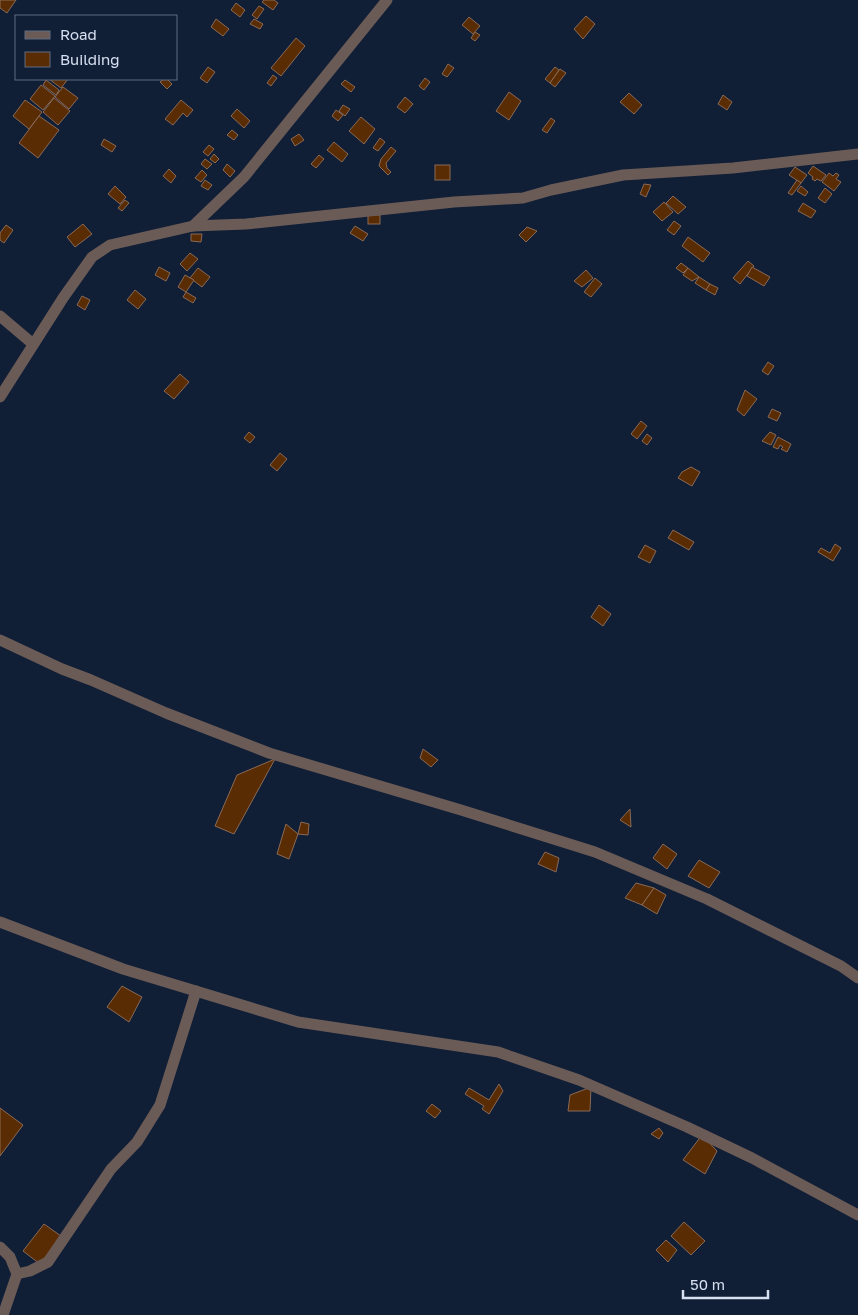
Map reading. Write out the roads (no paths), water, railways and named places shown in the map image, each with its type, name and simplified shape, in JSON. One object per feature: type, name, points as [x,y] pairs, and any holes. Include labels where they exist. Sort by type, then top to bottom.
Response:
[{"type":"street","points":[[193,226],[244,177],[387,0]]},
{"type":"street","points":[[0,397],[63,298],[92,257],[110,245],[193,226],[265,222],[454,202],[523,198],[551,190],[623,175],[733,168],[858,154]]},
{"type":"street","points":[[0,316],[34,344]]},
{"type":"street","points":[[0,640],[62,669],[166,713],[270,753],[594,852],[707,899],[841,966],[858,978]]},
{"type":"street","points":[[0,922],[123,968],[298,1022],[498,1052],[579,1080],[687,1127],[752,1158],[858,1215]]},
{"type":"street","points":[[17,1274],[30,1271],[48,1262],[111,1169],[137,1142],[160,1104],[196,991]]},
{"type":"street","points":[[0,1247],[10,1257],[17,1274],[2,1315]]}]
